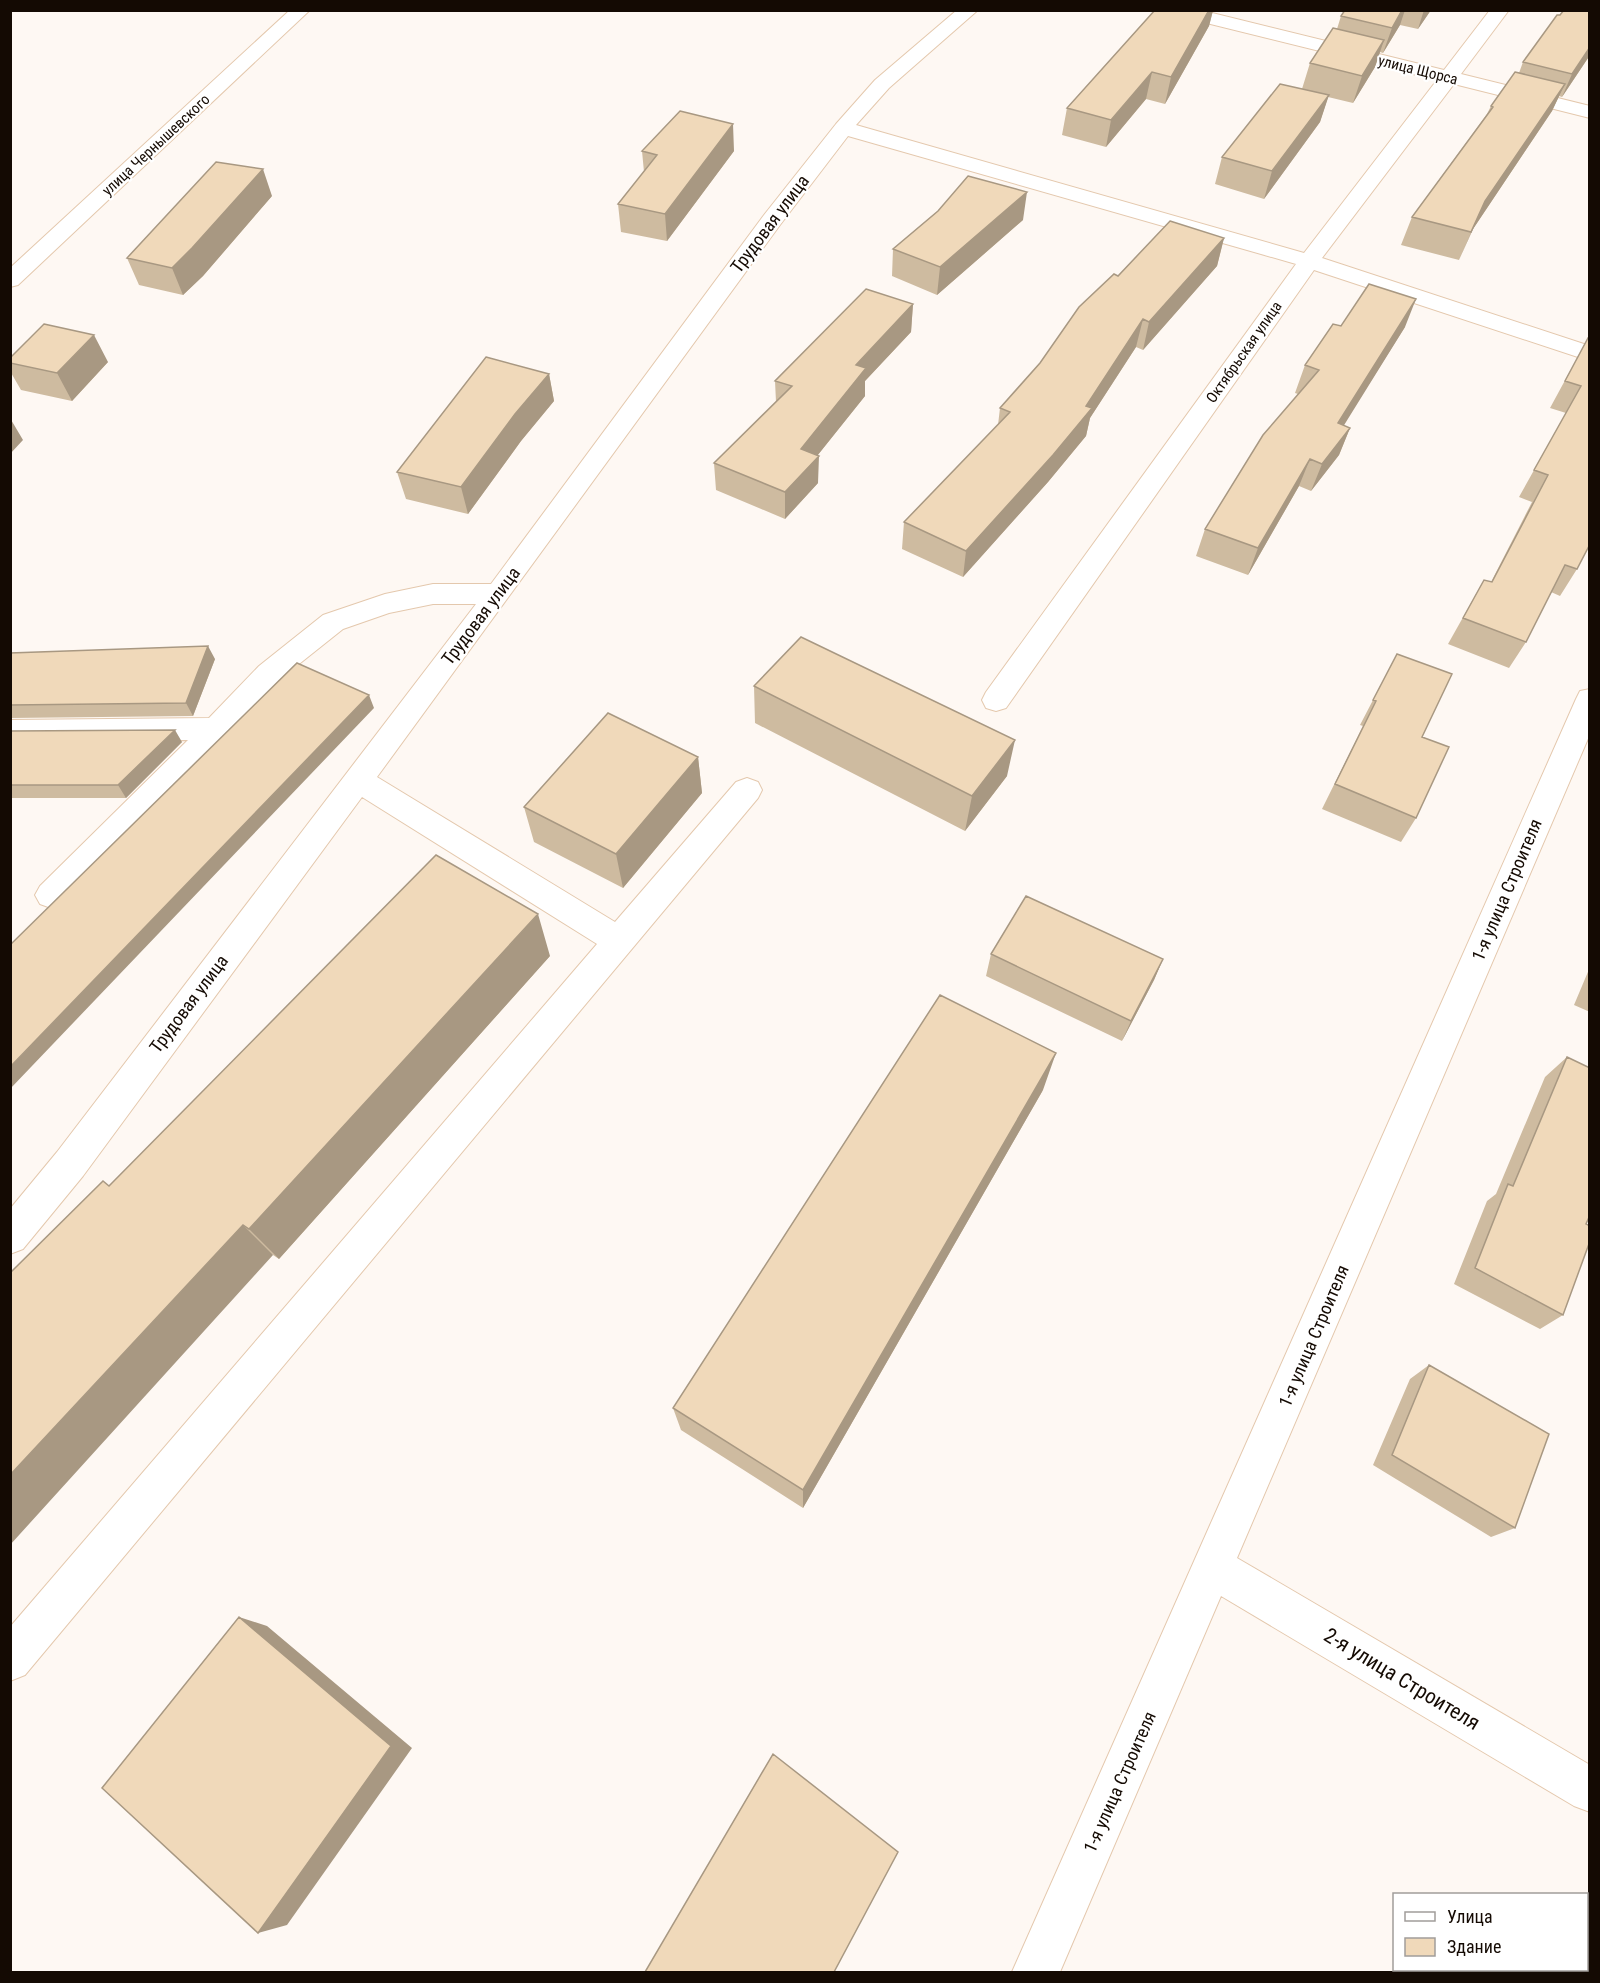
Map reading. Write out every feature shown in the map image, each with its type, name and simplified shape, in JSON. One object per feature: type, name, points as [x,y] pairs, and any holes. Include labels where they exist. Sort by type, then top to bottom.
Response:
[{"type":"street","name":"улица Чернышевского","points":[[10,280],[301,10]]},
{"type":"street","name":"Трудовая улица","points":[[10,1237],[70,1164],[498,594],[772,220],[843,128],[882,84],[969,10]]},
{"type":"street","name":"улица Щорса","points":[[1176,10],[1590,112]]},
{"type":"street","name":"Октябрьская улица","points":[[996,700],[1309,261],[1500,10]]},
{"type":"street","points":[[843,128],[1309,261],[1590,354]]},
{"type":"street","points":[[51,896],[167,781],[269,673],[333,622],[385,604],[433,594],[498,594]]},
{"type":"street","name":"1-я улица Строителя","points":[[1036,1972],[1214,1568],[1590,699]]},
{"type":"street","points":[[10,731],[215,729]]},
{"type":"street","points":[[358,780],[619,941]]},
{"type":"street","points":[[10,1660],[747,790]]},
{"type":"street","name":"2-я улица Строителя","points":[[1214,1568],[1590,1791]]},
{"type":"building","points":[[1155,10],[1209,10],[1171,77],[1152,72],[1111,120],[1067,108]]},
{"type":"building","points":[[1345,10],[1402,10],[1392,28],[1341,16]]},
{"type":"building","points":[[1564,10],[1590,10],[1590,47],[1572,74],[1523,62],[1557,15]]},
{"type":"building","points":[[1333,28],[1384,40],[1362,76],[1310,63]]},
{"type":"building","points":[[1515,72],[1565,84],[1485,201],[1471,232],[1412,217],[1493,107],[1491,106]]},
{"type":"building","points":[[1280,84],[1329,95],[1272,171],[1222,157]]},
{"type":"building","points":[[680,111],[733,124],[665,214],[618,204],[657,155],[642,151]]},
{"type":"building","points":[[216,162],[263,169],[172,268],[127,258]]},
{"type":"building","points":[[968,176],[1027,192],[940,267],[893,249],[938,211]]},
{"type":"building","points":[[1170,221],[1224,238],[1149,322],[1143,319],[1086,406],[1092,408],[1053,455],[966,551],[904,522],[1010,412],[1000,408],[1040,363],[1079,307],[1114,274],[1118,276]]},
{"type":"building","points":[[1369,284],[1416,299],[1338,423],[1350,428],[1322,464],[1310,459],[1258,548],[1205,529],[1263,435],[1319,370],[1305,365],[1333,324],[1341,326]]},
{"type":"building","points":[[866,289],[913,304],[856,365],[866,368],[801,449],[819,456],[785,492],[714,463],[792,386],[775,381]]},
{"type":"building","points":[[44,324],[94,335],[57,373],[10,363],[10,358]]},
{"type":"building","points":[[1588,338],[1590,339],[1590,544],[1577,569],[1565,565],[1526,642],[1463,618],[1484,580],[1492,582],[1548,475],[1534,470],[1581,386],[1565,381]]},
{"type":"building","points":[[486,357],[549,374],[515,414],[461,487],[397,472]]},
{"type":"building","points":[[801,637],[1015,740],[972,796],[754,686]]},
{"type":"building","points":[[208,646],[186,703],[10,705],[10,653]]},
{"type":"building","points":[[1397,654],[1452,674],[1422,737],[1449,747],[1416,818],[1335,784],[1376,701],[1373,700]]},
{"type":"building","points":[[297,663],[369,695],[10,1067],[10,945]]},
{"type":"building","points":[[608,713],[698,757],[616,854],[524,807]]},
{"type":"building","points":[[175,730],[118,785],[10,785],[10,731]]},
{"type":"building","points":[[436,855],[538,914],[249,1229],[243,1225],[10,1475],[10,1273],[103,1181],[109,1186]]},
{"type":"building","points":[[1026,896],[1163,959],[1131,1021],[991,954]]},
{"type":"building","points":[[940,995],[1056,1053],[803,1490],[673,1408]]},
{"type":"building","points":[[1567,1057],[1590,1068],[1590,1215],[1586,1224],[1590,1226],[1590,1241],[1563,1315],[1475,1268],[1508,1184],[1513,1186]]},
{"type":"building","points":[[1429,1365],[1549,1434],[1515,1528],[1392,1455]]},
{"type":"building","points":[[239,1617],[391,1746],[258,1933],[102,1788]]},
{"type":"building","points":[[773,1754],[898,1852],[834,1972],[645,1972]]}]
